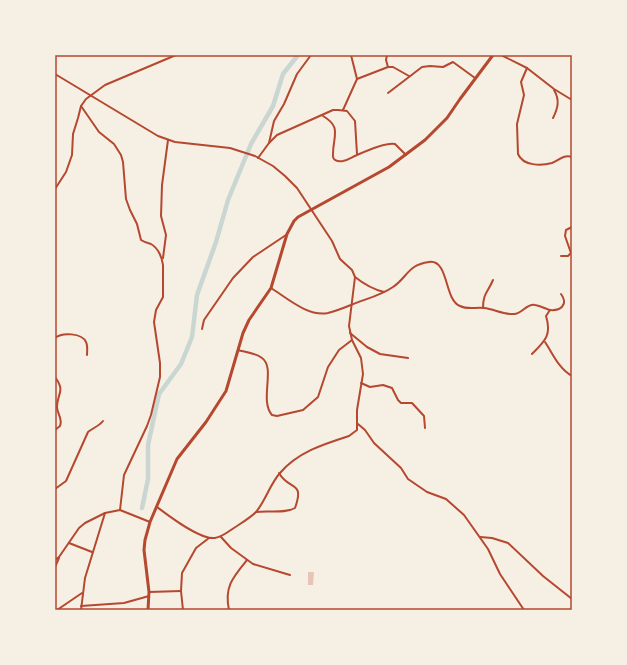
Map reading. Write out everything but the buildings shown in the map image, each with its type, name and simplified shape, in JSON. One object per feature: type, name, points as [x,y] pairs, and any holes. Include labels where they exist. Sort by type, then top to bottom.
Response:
[{"type":"street","points":[[55,189],[66,172],[72,155],[73,134],[81,106],[90,95],[111,82],[176,55]]},
{"type":"street","points":[[269,143],[274,121],[284,104],[297,74],[311,55]]},
{"type":"street","points":[[343,110],[357,80],[352,55]]},
{"type":"street","points":[[386,55],[388,67]]},
{"type":"street","points":[[148,610],[149,592],[144,550],[150,522],[177,459],[206,422],[226,392],[246,326],[271,288],[287,234],[294,221],[298,217],[406,156],[426,140],[447,118],[460,98],[493,55]]},
{"type":"street","points":[[501,55],[527,68],[554,89],[572,100]]},
{"type":"street","points":[[388,93],[409,76],[425,66],[443,67],[453,62],[476,78]]},
{"type":"street","points":[[357,80],[388,67],[409,76]]},
{"type":"street","points":[[527,68],[522,80],[524,96],[517,124],[518,154],[520,158],[523,161],[534,164],[544,164],[554,162],[563,156],[572,157]]},
{"type":"street","points":[[55,74],[158,136],[168,140],[240,150],[273,166],[297,188],[332,241],[340,259],[350,268],[355,277],[368,287],[385,292]]},
{"type":"street","points":[[553,118],[557,110],[558,103],[558,96],[554,89]]},
{"type":"street","points":[[81,106],[100,132],[114,144],[121,155],[126,199],[137,224],[140,238],[155,248],[162,260]]},
{"type":"street","points":[[258,158],[277,135],[324,116],[333,110],[347,111],[355,121],[357,154]]},
{"type":"street","points":[[324,116],[331,120],[334,125],[336,137],[332,156],[337,161],[345,161],[357,154],[392,143],[398,146],[406,156]]},
{"type":"street","points":[[120,510],[124,475],[148,426],[160,377],[160,363],[154,322],[156,310],[163,297],[162,260],[166,235],[161,216],[162,185],[168,140]]},
{"type":"street","points":[[561,256],[568,256],[571,254],[565,236],[566,230],[572,226]]},
{"type":"street","points":[[202,329],[204,320],[233,278],[253,257],[287,234]]},
{"type":"street","points":[[271,288],[304,308],[318,314],[335,312],[385,292],[398,283],[413,267],[431,261],[435,263],[444,273],[450,295],[454,303],[470,309],[483,308],[514,314],[534,304],[550,310],[558,310],[561,309],[564,301],[564,297],[561,294]]},
{"type":"street","points":[[183,610],[181,591],[182,573],[196,548],[210,538],[220,537],[256,512],[279,473],[291,462],[315,447],[349,436],[357,430],[363,374],[361,358],[352,340],[349,326],[355,277]]},
{"type":"street","points":[[483,308],[484,295],[494,280]]},
{"type":"street","points":[[532,354],[545,342],[548,329],[546,316],[550,310]]},
{"type":"street","points":[[350,333],[367,347],[380,354],[408,358]]},
{"type":"street","points":[[55,338],[63,334],[82,337],[87,344],[87,355]]},
{"type":"street","points":[[238,350],[257,355],[266,361],[269,381],[266,392],[268,409],[272,415],[276,416],[303,410],[318,397],[328,367],[339,350],[352,340]]},
{"type":"street","points":[[545,342],[558,363],[568,374],[572,376]]},
{"type":"street","points":[[55,377],[61,387],[57,407],[61,422],[60,426],[55,430]]},
{"type":"street","points":[[361,383],[370,387],[383,385],[392,388],[401,403],[412,403],[424,416],[425,428]]},
{"type":"street","points":[[55,489],[66,482],[72,464],[88,432],[92,428],[101,424],[103,421]]},
{"type":"street","points":[[358,423],[374,443],[401,468],[408,479],[427,492],[446,498],[464,515],[488,549],[500,574],[524,610]]},
{"type":"street","points":[[256,512],[267,510],[286,512],[295,508],[299,492],[282,478],[279,473]]},
{"type":"street","points":[[157,507],[183,525],[210,538]]},
{"type":"street","points":[[55,567],[59,557],[79,528],[105,512],[120,510],[150,522]]},
{"type":"street","points":[[81,610],[84,578],[105,512]]},
{"type":"street","points":[[220,537],[231,548],[257,566],[290,575]]},
{"type":"street","points":[[480,537],[492,538],[508,543],[543,576],[572,599]]},
{"type":"street","points":[[69,542],[92,552]]},
{"type":"street","points":[[55,560],[59,557]]},
{"type":"street","points":[[229,610],[228,590],[234,575],[247,560]]},
{"type":"street","points":[[149,592],[181,591]]},
{"type":"street","points":[[56,610],[82,593]]},
{"type":"street","points":[[81,606],[124,603],[149,596]]},
{"type":"waterway","points":[[142,508],[148,479],[148,445],[159,394],[181,364],[192,337],[197,295],[216,242],[228,200],[251,144],[273,106],[283,74],[298,55]]}]
